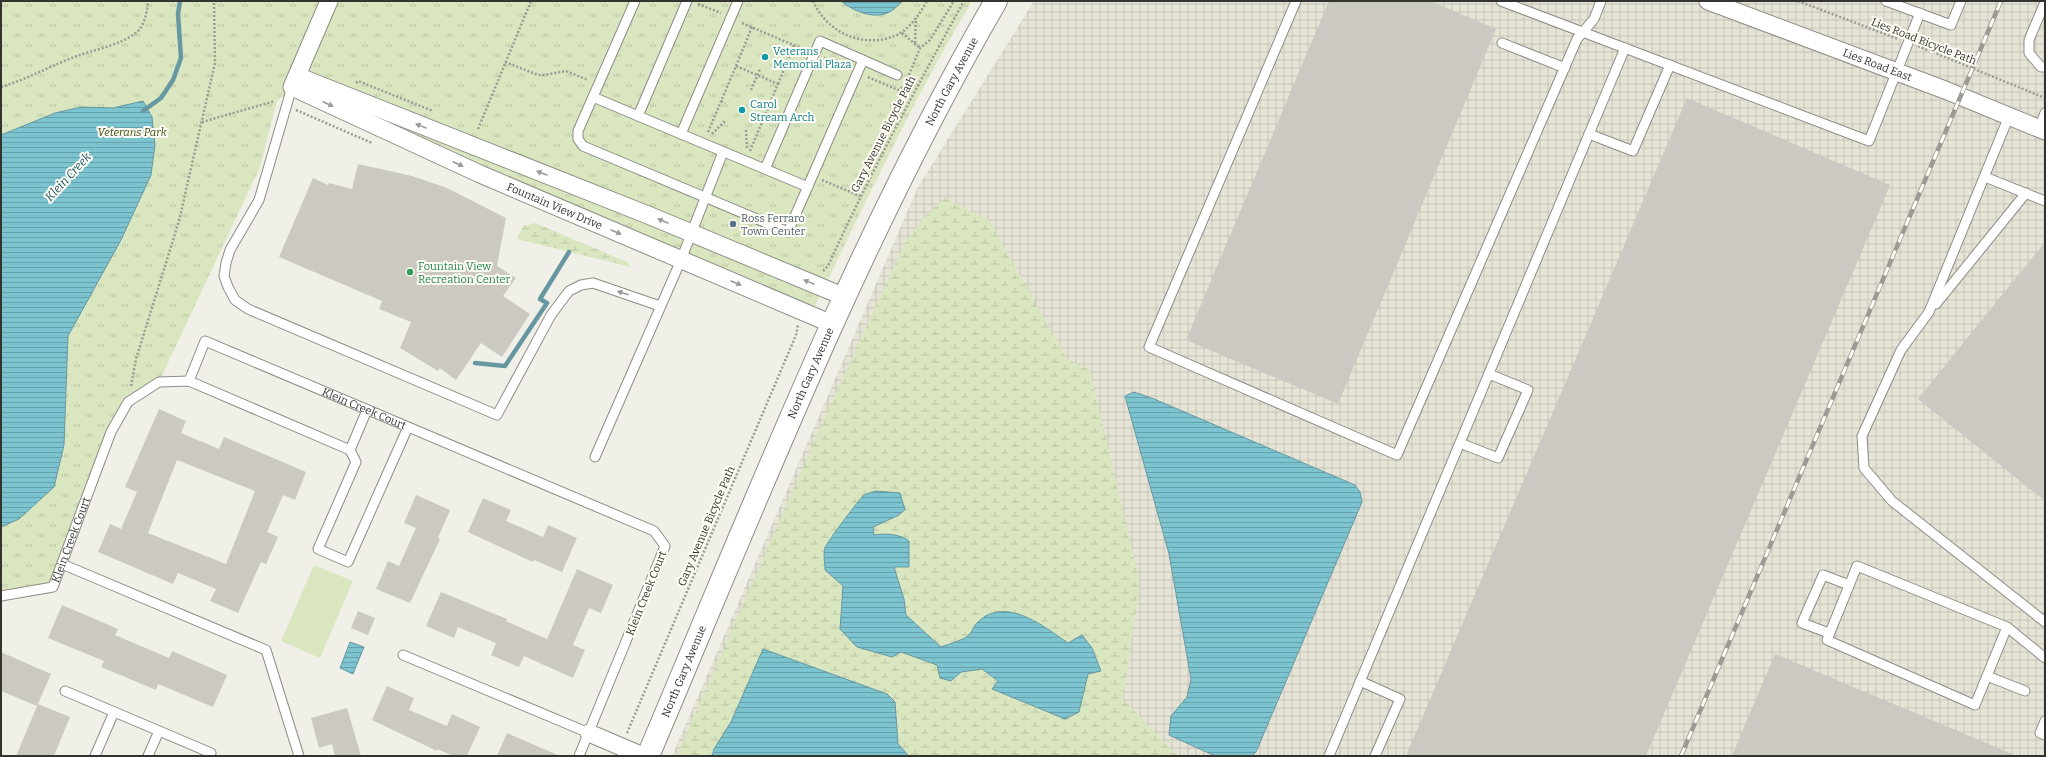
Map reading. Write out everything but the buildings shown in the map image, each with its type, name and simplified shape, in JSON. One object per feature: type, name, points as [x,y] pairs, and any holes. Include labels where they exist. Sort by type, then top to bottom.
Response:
[{"type":"street","points":[[329,1],[295,82],[692,234],[845,296]]},
{"type":"street","name":"North Gary Avenue","points":[[648,756],[832,324],[899,185],[996,1]]},
{"type":"street","name":"Lies Road East","points":[[1708,1],[1733,5],[1896,72],[2009,116],[2043,124]]},
{"type":"street","name":"Fountain View Drive","points":[[295,82],[480,174],[832,324]]},
{"type":"street","points":[[588,733],[643,756]]},
{"type":"lane","points":[[635,1],[578,131],[578,139],[583,146],[788,232],[863,60]]},
{"type":"lane","points":[[638,116],[687,1]]},
{"type":"lane","points":[[681,134],[738,1]]},
{"type":"lane","points":[[1296,1],[1149,347],[1397,454],[1578,38],[1594,19],[1601,1]]},
{"type":"lane","points":[[1501,1],[1869,141],[1907,42],[1920,13]]},
{"type":"lane","points":[[1886,1],[1950,25],[1961,1]]},
{"type":"lane","points":[[2045,2],[2029,40],[2029,53],[2041,67],[2045,67]]},
{"type":"lane","points":[[765,169],[820,41],[897,74]]},
{"type":"lane","points":[[1502,43],[1565,68]]},
{"type":"lane","points":[[1329,756],[1624,48]]},
{"type":"lane","points":[[1589,134],[1634,152],[1670,65]]},
{"type":"lane","points":[[295,82],[286,105],[259,200],[230,250],[226,263],[224,276],[235,300],[248,309],[497,415],[551,315],[569,291],[581,285],[593,284],[660,306]]},
{"type":"lane","points":[[593,97],[808,187]]},
{"type":"lane","points":[[1929,312],[2009,116]]},
{"type":"lane","points":[[595,457],[692,234],[704,197],[723,152]]},
{"type":"lane","points":[[1984,177],[2045,201]]},
{"type":"lane","points":[[2026,193],[1929,312],[1901,350],[1862,436],[1864,468],[1892,501],[2045,622]]},
{"type":"lane","name":"Klein Creek Court","points":[[1,596],[53,586],[111,432],[128,402],[159,382],[189,381],[205,341],[654,531],[665,546],[579,756]]},
{"type":"lane","points":[[1460,444],[1498,458],[1528,390],[1489,374]]},
{"type":"lane","points":[[189,381],[350,450],[356,462],[318,549],[348,562],[408,427]]},
{"type":"lane","points":[[350,450],[368,410]]},
{"type":"lane","points":[[62,564],[266,650],[299,756]]},
{"type":"lane","points":[[2007,627],[1975,705],[1827,640],[1856,566],[2007,627],[2045,658]]},
{"type":"lane","points":[[1829,634],[1802,622],[1823,575],[1849,585]]},
{"type":"lane","points":[[403,655],[588,733]]},
{"type":"lane","points":[[1987,676],[2025,691]]},
{"type":"lane","points":[[1360,682],[1400,699],[1375,756]]},
{"type":"lane","points":[[65,691],[210,753]]},
{"type":"lane","points":[[96,756],[114,712]]},
{"type":"lane","points":[[2045,721],[2040,733],[2045,735]]},
{"type":"lane","points":[[148,756],[159,731]]},
{"type":"path","points":[[1,87],[15,83],[76,56],[127,38],[138,31],[146,15],[148,1]]},
{"type":"path","points":[[128,402],[136,359],[179,221],[215,63],[214,1]]},
{"type":"path","points":[[478,129],[531,1]]},
{"type":"path","points":[[692,1],[898,90]]},
{"type":"path","points":[[813,1],[817,10],[833,28],[858,40],[876,41],[894,37],[902,33],[916,18],[927,1]]},
{"type":"path","points":[[908,78],[920,48],[930,40],[954,1]]},
{"type":"path","name":"Gary Avenue Bicycle Path","points":[[820,275],[828,266],[860,196],[918,83],[964,1]]},
{"type":"path","name":"Lies Road Bicycle Path","points":[[1798,1],[1907,42],[2045,98]]},
{"type":"path","points":[[915,43],[916,18]]},
{"type":"path","points":[[708,132],[752,27]]},
{"type":"path","points":[[902,33],[920,48]]},
{"type":"path","points":[[746,130],[748,150],[794,45]]},
{"type":"path","points":[[736,66],[778,84]]},
{"type":"path","points":[[751,90],[760,69]]},
{"type":"path","points":[[202,122],[276,101],[378,146]]},
{"type":"path","points":[[721,101],[725,103]]},
{"type":"path","points":[[712,134],[726,120]]},
{"type":"path","name":"Gary Avenue Bicycle Path","points":[[626,734],[796,335],[798,325]]},
{"type":"shaded area","points":[[1034,1],[2045,1],[2045,756],[672,756],[918,187]]},
{"type":"green space","name":"Veterans Park","points":[[1,1],[972,1],[929,77],[812,312],[292,88],[277,101],[260,167],[159,382],[128,402],[53,587],[1,596]]},
{"type":"green space","points":[[945,198],[989,220],[1067,359],[1090,370],[1140,583],[1123,699],[1177,756],[685,756],[678,753],[824,419],[903,246],[922,219]]},
{"type":"green space","points":[[535,223],[627,262],[631,267],[517,239],[523,226]]},
{"type":"green space","points":[[314,565],[353,581],[320,658],[281,641]]},
{"type":"water","points":[[841,1],[903,1],[894,9],[885,14],[872,15],[858,11]]},
{"type":"water","points":[[143,101],[152,117],[155,145],[151,175],[121,240],[68,336],[64,445],[54,487],[19,519],[1,527],[1,135],[55,113],[81,107],[113,108]]},
{"type":"water","points":[[1134,392],[1154,399],[1355,485],[1360,492],[1362,502],[1256,752],[1252,756],[1215,756],[1169,735],[1171,716],[1187,697],[1191,679],[1169,554],[1125,396]]},
{"type":"water","points":[[876,491],[900,493],[905,510],[897,516],[873,527],[874,535],[893,535],[909,541],[909,567],[894,567],[904,599],[906,615],[941,647],[967,637],[978,622],[989,614],[1000,612],[1024,616],[1037,622],[1068,643],[1082,635],[1092,648],[1101,671],[1088,674],[1079,712],[1065,719],[992,689],[998,681],[982,669],[961,672],[951,681],[940,678],[937,665],[901,652],[892,657],[857,647],[840,629],[843,586],[825,570],[824,550],[837,530],[864,495]]},
{"type":"water","points":[[350,642],[364,647],[353,674],[340,668]]},
{"type":"water","points":[[763,649],[887,694],[895,702],[898,744],[909,756],[712,756],[714,749],[731,722]]},
{"type":"waterway","name":"Klein Creek","points":[[143,111],[161,98],[173,80],[181,58],[178,14],[180,1]]},
{"type":"waterway","points":[[475,363],[505,366],[547,303],[540,299],[569,252]]},
{"type":"railway","points":[[1681,756],[2001,1]]},
{"type":"place","name":"Veterans Memorial Plaza","points":[[765,57]]},
{"type":"place","name":"Carol Stream Arch","points":[[742,110]]},
{"type":"place","name":"Ross Ferraro Town Center","points":[[733,224]]},
{"type":"place","name":"Fountain View Recreation Center","points":[[410,272]]}]
